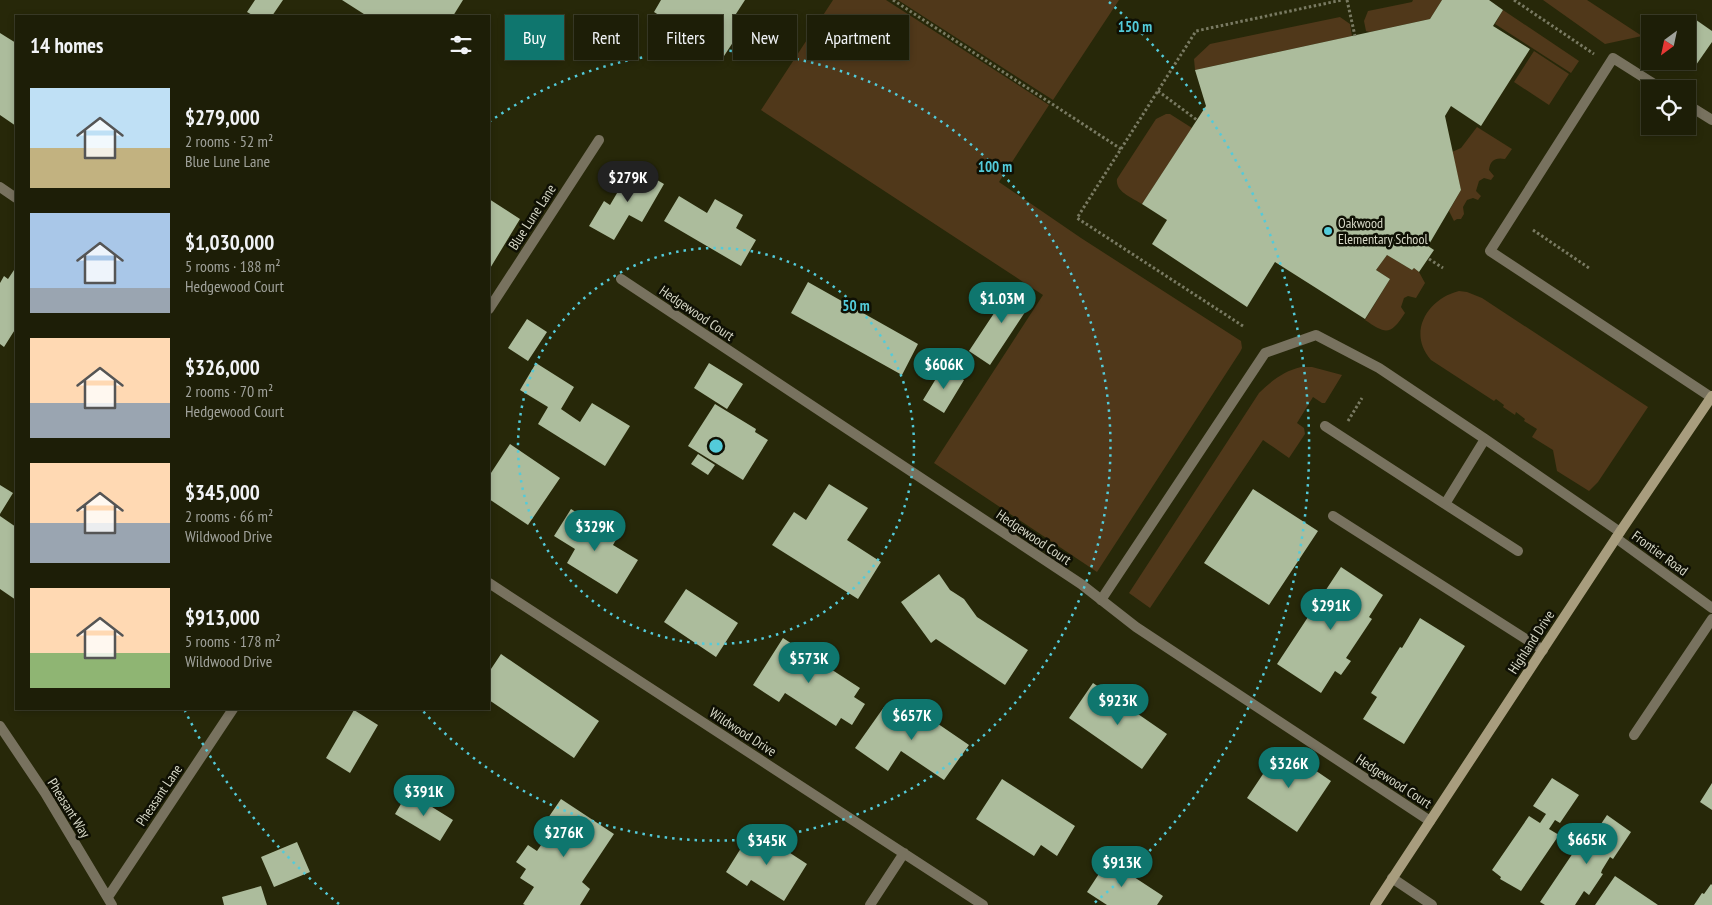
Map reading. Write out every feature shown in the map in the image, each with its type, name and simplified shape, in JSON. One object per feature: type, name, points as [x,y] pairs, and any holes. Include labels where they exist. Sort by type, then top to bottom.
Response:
[{"type":"main road","name":"Highland Drive","points":[[1375,905],[1618,535],[1712,397]]},
{"type":"street","points":[[1648,80],[1613,58],[1490,251],[1712,397]]},
{"type":"street","points":[[1696,110],[1712,120]]},
{"type":"street","name":"Blue Lune Lane","points":[[490,306],[599,140]]},
{"type":"street","points":[[0,187],[15,197]]},
{"type":"street","name":"Hedgewood Court","points":[[622,279],[1073,579],[1136,627],[1430,820]]},
{"type":"street","name":"Frontier Road","points":[[1101,600],[1265,352],[1316,335],[1379,368],[1485,439],[1618,535],[1712,608]]},
{"type":"street","points":[[1325,426],[1518,551]]},
{"type":"street","points":[[1445,504],[1485,439]]},
{"type":"street","points":[[1333,516],[1543,650]]},
{"type":"street","name":"Wildwood Drive","points":[[490,584],[983,905]]},
{"type":"street","points":[[1634,736],[1712,619]]},
{"type":"street","name":"Pheasant Lane","points":[[110,901],[232,710]]},
{"type":"street","name":"Pheasant Way","points":[[0,726],[45,793],[110,901]]},
{"type":"street","points":[[870,905],[904,853]]},
{"type":"street","points":[[1392,878],[1432,905]]},
{"type":"path","points":[[893,0],[1121,149]]},
{"type":"path","points":[[1243,326],[1077,218],[1196,31],[1342,0]]},
{"type":"path","points":[[1348,0],[1354,36]]},
{"type":"path","points":[[1514,0],[1594,54]]},
{"type":"path","points":[[1158,91],[1197,120]]},
{"type":"path","points":[[1533,230],[1589,268]]},
{"type":"path","points":[[1429,258],[1443,268]]},
{"type":"path","points":[[1339,435],[1362,398]]},
{"type":"shaded area","points":[[833,0],[886,0],[1049,105],[999,182],[1081,238],[1241,341],[1242,348],[1240,352],[1097,572],[934,463],[1043,295],[761,110],[794,60],[797,60],[797,55],[807,40],[807,60],[909,60],[909,15],[823,15]]},
{"type":"shaded area","points":[[898,0],[1119,0],[1053,100]]},
{"type":"shaded area","points":[[1413,0],[1442,0],[1430,19],[1370,32],[1366,31],[1364,21],[1368,11],[1412,2]]},
{"type":"shaded area","points":[[1543,0],[1587,0],[1641,35],[1605,44]]},
{"type":"shaded area","points":[[1503,10],[1579,61],[1571,73],[1495,24]]},
{"type":"shaded area","points":[[1340,17],[1350,24],[1352,36],[1195,70],[1194,59],[1210,44]]},
{"type":"shaded area","points":[[1534,51],[1569,74],[1549,105],[1514,82]]},
{"type":"shaded area","points":[[1170,114],[1192,128],[1142,204],[1119,188],[1117,179],[1156,119]]},
{"type":"shaded area","points":[[1477,127],[1512,149],[1505,159],[1499,158],[1492,162],[1489,170],[1494,176],[1491,180],[1484,178],[1479,181],[1476,191],[1481,196],[1478,200],[1473,198],[1467,200],[1463,207],[1464,214],[1461,219],[1454,221],[1449,211],[1461,190],[1452,152],[1461,148]]},
{"type":"shaded area","points":[[1387,255],[1412,270],[1414,268],[1419,272],[1425,283],[1416,298],[1408,296],[1404,298],[1401,307],[1405,313],[1395,326],[1391,329],[1383,330],[1365,320],[1390,279],[1376,270]]},
{"type":"shaded area","points":[[1459,291],[1482,298],[1648,407],[1598,482],[1589,491],[1557,471],[1553,450],[1532,437],[1537,429],[1524,421],[1525,419],[1516,412],[1515,415],[1503,407],[1504,405],[1496,399],[1494,401],[1431,360],[1424,350],[1421,328],[1424,318],[1438,301]]},
{"type":"shaded area","points":[[1301,367],[1312,367],[1342,375],[1325,403],[1313,397],[1297,423],[1304,428],[1305,434],[1289,458],[1263,440],[1150,608],[1129,593],[1259,393],[1278,377]]},
{"type":"building","points":[[255,0],[283,0],[273,15],[252,15],[247,12]]},
{"type":"building","points":[[342,0],[463,0],[454,15],[365,15]]},
{"type":"building","points":[[661,0],[745,0],[735,15],[733,15],[733,42],[724,56],[723,15],[659,15],[654,12]]},
{"type":"building","points":[[1442,0],[1489,0],[1503,10],[1493,26],[1530,49],[1481,126],[1451,106],[1445,116],[1461,190],[1428,246],[1434,250],[1419,272],[1414,268],[1412,270],[1387,255],[1376,270],[1390,279],[1365,319],[1275,262],[1247,307],[1152,244],[1167,220],[1142,204],[1206,106],[1195,70],[1430,19]]},
{"type":"building","points":[[1696,20],[1712,31],[1712,42],[1696,65]]},
{"type":"building","points":[[0,33],[15,42],[15,125],[0,115]]},
{"type":"building","points":[[633,166],[664,184],[642,222],[629,215],[614,240],[589,226],[604,201],[610,205]]},
{"type":"building","points":[[679,196],[707,213],[715,199],[743,215],[736,228],[756,240],[741,266],[664,221]]},
{"type":"building","points":[[490,200],[520,219],[490,268]]},
{"type":"building","points":[[15,268],[15,330],[4,347],[0,344],[0,283],[4,276],[8,279]]},
{"type":"building","points":[[808,282],[918,344],[902,375],[791,313]]},
{"type":"building","points":[[1014,283],[1035,297],[990,365],[969,351]]},
{"type":"building","points":[[527,319],[547,332],[528,361],[508,348]]},
{"type":"building","points":[[536,363],[574,387],[561,409],[580,422],[592,403],[630,426],[605,466],[538,424],[548,407],[520,390]]},
{"type":"building","points":[[709,363],[743,384],[727,409],[694,388]]},
{"type":"building","points":[[943,367],[964,380],[944,413],[923,400]]},
{"type":"building","points":[[715,404],[756,429],[755,432],[768,440],[743,480],[688,446]]},
{"type":"building","points":[[510,444],[560,478],[528,525],[490,500],[490,474]]},
{"type":"building","points":[[698,454],[715,465],[708,475],[691,464]]},
{"type":"building","points":[[829,484],[868,508],[847,540],[881,562],[858,599],[772,545],[794,512],[806,520]]},
{"type":"building","points":[[0,485],[13,493],[0,514]]},
{"type":"building","points":[[1253,489],[1318,531],[1269,605],[1204,563]]},
{"type":"building","points":[[571,509],[617,538],[613,545],[638,560],[617,594],[567,563],[575,549],[554,536]]},
{"type":"building","points":[[0,516],[15,526],[15,599],[0,589]]},
{"type":"building","points":[[1341,567],[1383,595],[1369,617],[1372,619],[1346,658],[1351,661],[1341,675],[1335,671],[1321,693],[1277,664]]},
{"type":"building","points":[[939,574],[950,590],[964,599],[977,617],[1028,650],[1005,685],[936,639],[931,643],[901,602]]},
{"type":"building","points":[[686,589],[738,623],[716,657],[664,622]]},
{"type":"building","points":[[1420,618],[1465,646],[1404,744],[1363,719],[1377,697],[1371,693]]},
{"type":"building","points":[[783,638],[860,688],[854,697],[865,704],[852,725],[841,718],[836,726],[785,693],[779,702],[753,685]]},
{"type":"building","points":[[501,654],[599,721],[574,758],[490,701],[490,670]]},
{"type":"building","points":[[1093,683],[1167,734],[1142,769],[1069,718]]},
{"type":"building","points":[[906,702],[969,745],[944,780],[901,751],[888,771],[855,748],[884,707],[896,715]]},
{"type":"building","points":[[354,710],[378,725],[350,773],[326,758]]},
{"type":"building","points":[[1281,747],[1331,781],[1297,832],[1247,798]]},
{"type":"building","points":[[1552,778],[1579,795],[1560,823],[1555,820],[1549,829],[1559,835],[1521,891],[1500,879],[1501,877],[1492,870],[1529,816],[1540,823],[1546,814],[1533,806]]},
{"type":"building","points":[[1002,779],[1075,826],[1057,856],[1041,845],[1034,856],[976,819]]},
{"type":"building","points":[[1712,783],[1712,810],[1700,802]]},
{"type":"building","points":[[408,792],[453,820],[440,841],[395,814]]},
{"type":"building","points":[[561,799],[614,834],[582,882],[590,889],[580,905],[525,905],[523,904],[534,887],[520,878],[526,869],[516,862],[528,845],[537,851],[556,823],[548,818]]},
{"type":"building","points":[[1607,815],[1631,832],[1613,859],[1610,857],[1602,870],[1601,873],[1603,874],[1589,895],[1584,891],[1575,905],[1545,905],[1540,902],[1575,850],[1583,855],[1591,843],[1589,842]]},
{"type":"building","points":[[753,829],[807,864],[784,901],[751,880],[747,886],[726,872]]},
{"type":"building","points":[[297,842],[310,872],[274,887],[261,857]]},
{"type":"building","points":[[1108,860],[1163,896],[1157,905],[1107,905],[1087,892]]},
{"type":"building","points":[[1615,876],[1658,905],[1595,905]]},
{"type":"building","points":[[1711,884],[1712,905],[1694,905],[1702,893],[1704,894]]},
{"type":"building","points":[[261,886],[267,905],[224,905],[222,897]]},
{"type":"place","name":"Oakwood Elementary School","points":[[1328,231]]}]
